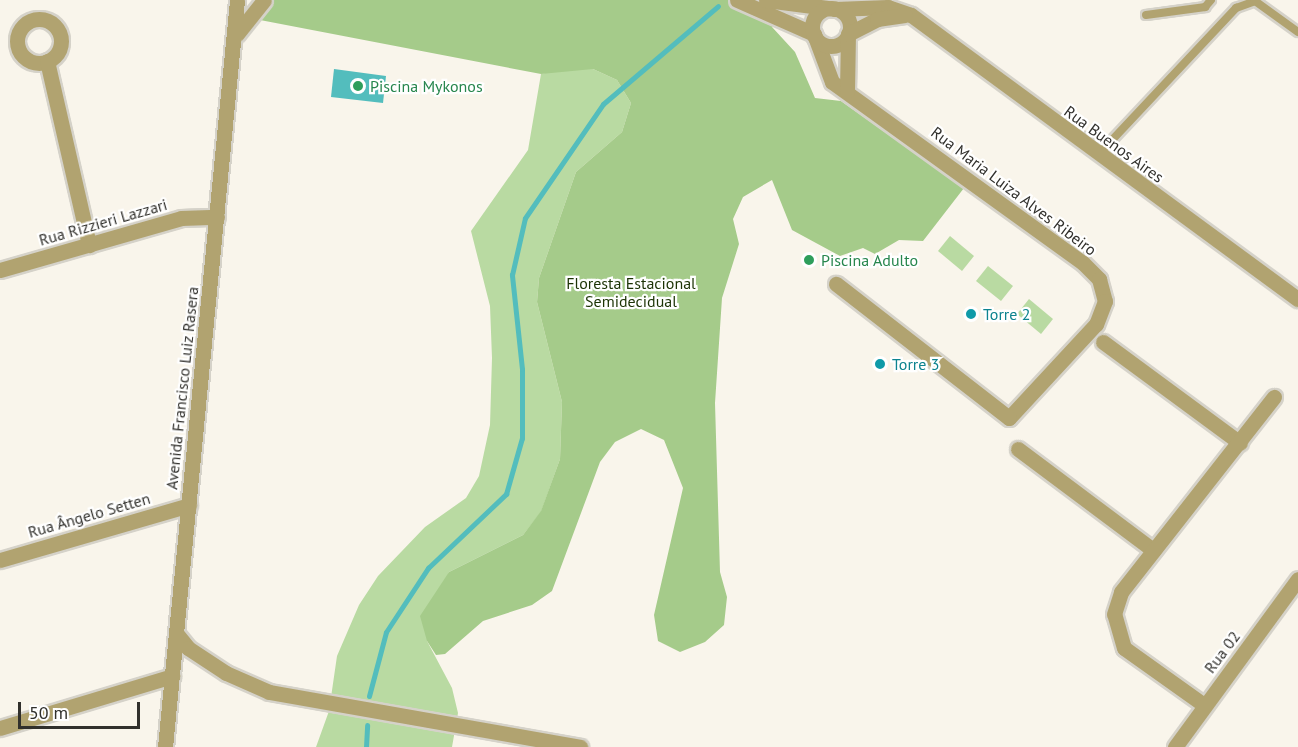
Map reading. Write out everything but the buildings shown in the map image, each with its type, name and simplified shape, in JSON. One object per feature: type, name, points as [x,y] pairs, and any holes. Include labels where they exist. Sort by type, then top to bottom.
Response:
[{"type":"street","name":"Avenida Francisco Luiz Rasera","points":[[165,747],[237,34],[237,0]]},
{"type":"street","points":[[237,34],[264,0]]},
{"type":"street","points":[[738,0],[814,34],[828,46],[877,19],[911,15]]},
{"type":"street","name":"Rua Buenos Aires","points":[[766,0],[835,9],[888,7],[911,15],[1098,155],[1298,299]]},
{"type":"street","points":[[835,9],[848,18],[847,91],[832,82],[822,66],[814,34],[815,17],[835,9]]},
{"type":"street","points":[[47,61],[89,245]]},
{"type":"street","name":"Rua Maria Luiza Alves Ribeiro","points":[[836,284],[1009,418],[1096,324],[1105,301],[1099,279],[1083,263],[847,91]]},
{"type":"street","name":"Rua Rizzieri Lazzari","points":[[0,270],[181,218],[217,217]]},
{"type":"street","points":[[1103,342],[1240,442]]},
{"type":"street","points":[[1204,705],[1124,648],[1118,634],[1114,614],[1121,592],[1274,397]]},
{"type":"street","points":[[1018,449],[1153,550]]},
{"type":"street","name":"Rua Ângelo Setten","points":[[0,560],[189,505]]},
{"type":"street","name":"Rua 02","points":[[1175,747],[1298,579]]},
{"type":"street","points":[[176,633],[188,648],[226,672],[269,692],[580,747]]},
{"type":"street","points":[[0,728],[172,676]]},
{"type":"lane","points":[[1146,15],[1205,7],[1211,0]]},
{"type":"lane","points":[[1098,155],[1236,8],[1255,1],[1298,32]]},
{"type":"green space","name":"Floresta Estacional Semidecidual","points":[[269,0],[789,0],[772,27],[795,52],[815,98],[841,101],[964,188],[923,241],[899,240],[875,254],[863,248],[840,256],[792,230],[772,180],[743,197],[733,219],[739,244],[722,298],[715,403],[720,572],[727,597],[724,625],[705,642],[680,652],[658,641],[654,615],[683,488],[664,440],[641,429],[615,442],[600,462],[552,591],[532,605],[483,621],[445,654],[436,655],[427,641],[420,616],[449,572],[523,535],[541,511],[560,459],[562,402],[537,302],[539,278],[576,172],[622,132],[631,103],[617,80],[593,69],[541,74],[260,20]]},
{"type":"green space","points":[[566,68],[593,69],[617,80],[631,103],[622,132],[576,172],[539,278],[537,302],[562,402],[560,459],[541,512],[523,535],[449,572],[427,641],[452,688],[458,713],[452,747],[316,747],[329,711],[337,656],[359,605],[378,576],[425,527],[466,498],[479,476],[490,425],[492,358],[490,306],[471,231],[528,150],[541,74]]},
{"type":"green space","points":[[950,236],[974,256],[962,271],[938,251]]},
{"type":"green space","points":[[988,266],[1013,286],[1001,301],[976,281]]},
{"type":"green space","points":[[1029,299],[1053,319],[1041,334],[1017,314]]},
{"type":"water","name":"Piscina Mykonos","points":[[334,69],[386,76],[383,103],[331,97]]},
{"type":"waterway","points":[[369,696],[386,632],[428,568],[506,494],[522,438],[522,369],[512,275],[525,218],[603,104],[718,6]]},
{"type":"waterway","points":[[366,747],[367,725]]},
{"type":"place","name":"Piscina Mykonos","points":[[358,86]]},
{"type":"place","name":"Piscina Adulto","points":[[809,260]]},
{"type":"place","name":"Torre 2","points":[[971,314]]},
{"type":"place","name":"Torre 3","points":[[880,364]]}]
